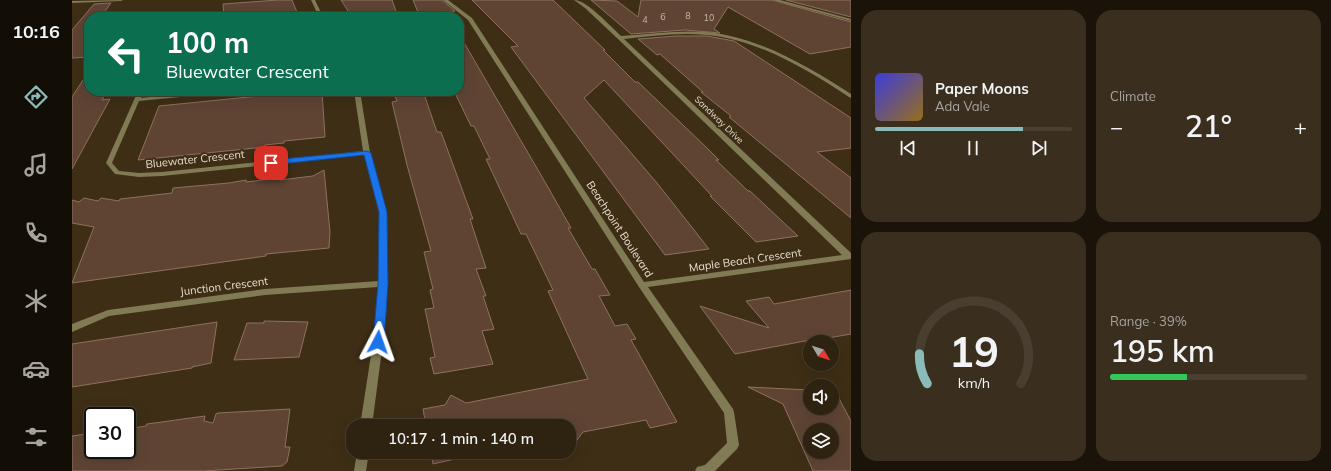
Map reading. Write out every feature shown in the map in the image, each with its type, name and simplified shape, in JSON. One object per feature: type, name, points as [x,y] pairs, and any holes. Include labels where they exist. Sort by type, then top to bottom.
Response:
[{"type":"street","points":[[72,2],[121,0]]},
{"type":"street","points":[[313,0],[319,12]]},
{"type":"street","name":"Beachpoint Boulevard","points":[[445,0],[461,12]]},
{"type":"street","name":"Sandway Drive","points":[[576,0],[586,7],[620,38],[849,256]]},
{"type":"street","points":[[775,0],[851,20]]},
{"type":"street","name":"Beachpoint Boulevard","points":[[464,14],[470,19],[642,284],[729,412],[733,445],[708,470],[701,471]]},
{"type":"street","points":[[620,38],[689,33],[719,35],[744,42],[776,54],[826,80],[851,96]]},
{"type":"street","name":"Bluewater Crescent","points":[[139,96],[109,163],[117,173],[139,175],[162,174],[367,153]]},
{"type":"street","points":[[137,100],[175,96]]},
{"type":"street","points":[[357,96],[367,153],[383,212],[383,284],[378,342],[367,419]]},
{"type":"street","name":"Maple Beach Crescent","points":[[642,284],[849,256]]},
{"type":"street","name":"Junction Crescent","points":[[72,328],[108,313],[265,292],[383,284]]},
{"type":"street","points":[[360,471],[362,459]]},
{"type":"building","points":[[292,0],[297,12],[224,12],[223,4]]},
{"type":"building","points":[[341,0],[392,0],[396,12],[349,12]]},
{"type":"building","points":[[413,0],[442,0],[455,11],[449,12],[418,12]]},
{"type":"building","points":[[472,0],[553,0],[605,50],[603,50],[635,82],[638,82],[707,148],[719,160],[716,160],[748,191],[750,191],[798,236],[756,242],[710,196],[712,196],[604,80],[584,98],[657,183],[709,249],[665,255],[511,47],[518,46]]},
{"type":"building","points":[[591,0],[617,1],[638,17],[641,0],[772,0],[851,22],[851,47],[810,54],[728,7],[714,29],[720,33],[685,30],[631,34]]},
{"type":"building","points":[[786,0],[851,0],[851,17]]},
{"type":"building","points":[[111,3],[105,12],[87,12],[94,4]]},
{"type":"building","points":[[84,16],[84,57],[72,58],[72,30]]},
{"type":"building","points":[[676,36],[707,36],[734,41],[851,118],[851,148],[817,152],[851,178],[851,218],[729,117],[731,116],[701,92],[703,92],[660,54],[657,55],[638,39]]},
{"type":"building","points":[[464,43],[571,228],[568,228],[592,269],[595,269],[610,295],[599,296],[615,326],[627,324],[636,339],[631,340],[677,422],[650,428],[646,420],[583,432],[576,442],[576,419],[425,419],[423,409],[445,405],[451,395],[466,403],[588,379],[548,291],[553,290],[526,234],[521,234],[486,159],[490,159],[474,126],[471,126],[456,96],[464,96]]},
{"type":"building","points":[[84,79],[84,96],[104,96],[102,100],[110,99],[72,169],[72,97]]},
{"type":"building","points":[[259,96],[322,96],[325,137],[284,141],[284,143],[265,145],[265,147],[138,160],[159,106]]},
{"type":"building","points":[[395,96],[425,96],[437,132],[441,132],[473,219],[470,219],[486,268],[476,269],[486,296],[483,296],[494,329],[482,331],[493,364],[434,374],[430,358],[435,357],[425,309],[434,308],[430,290],[433,289],[424,252],[431,251],[407,165],[392,102],[397,101]]},
{"type":"building","points":[[324,170],[330,232],[329,248],[266,254],[266,256],[72,283],[94,227],[72,223],[72,200],[79,202],[84,198],[98,201],[101,198],[119,201],[120,199],[172,193],[173,188],[246,180],[246,182],[280,178],[280,180],[313,176]]},
{"type":"building","points":[[851,290],[851,334],[839,336],[803,335],[803,341],[735,354],[700,306],[769,328],[746,301],[769,297],[774,304]]},
{"type":"building","points":[[264,321],[308,322],[299,357],[234,360],[247,323],[264,323]]},
{"type":"building","points":[[217,322],[211,363],[192,368],[72,387],[72,344]]},
{"type":"building","points":[[748,387],[803,390],[803,415],[839,415],[839,398],[851,421],[851,471],[813,471],[808,459],[839,459],[839,423],[803,423],[803,449],[783,404]]},
{"type":"building","points":[[290,409],[285,447],[290,447],[287,462],[282,466],[203,471],[72,471],[72,436],[84,434],[84,459],[136,459],[136,428],[146,426],[147,424],[205,416],[204,421],[213,423],[216,414]]},
{"type":"building","points":[[432,459],[455,459],[433,464]]},
{"type":"route","points":[[271,163],[367,153],[383,212],[383,284],[378,342]]}]
